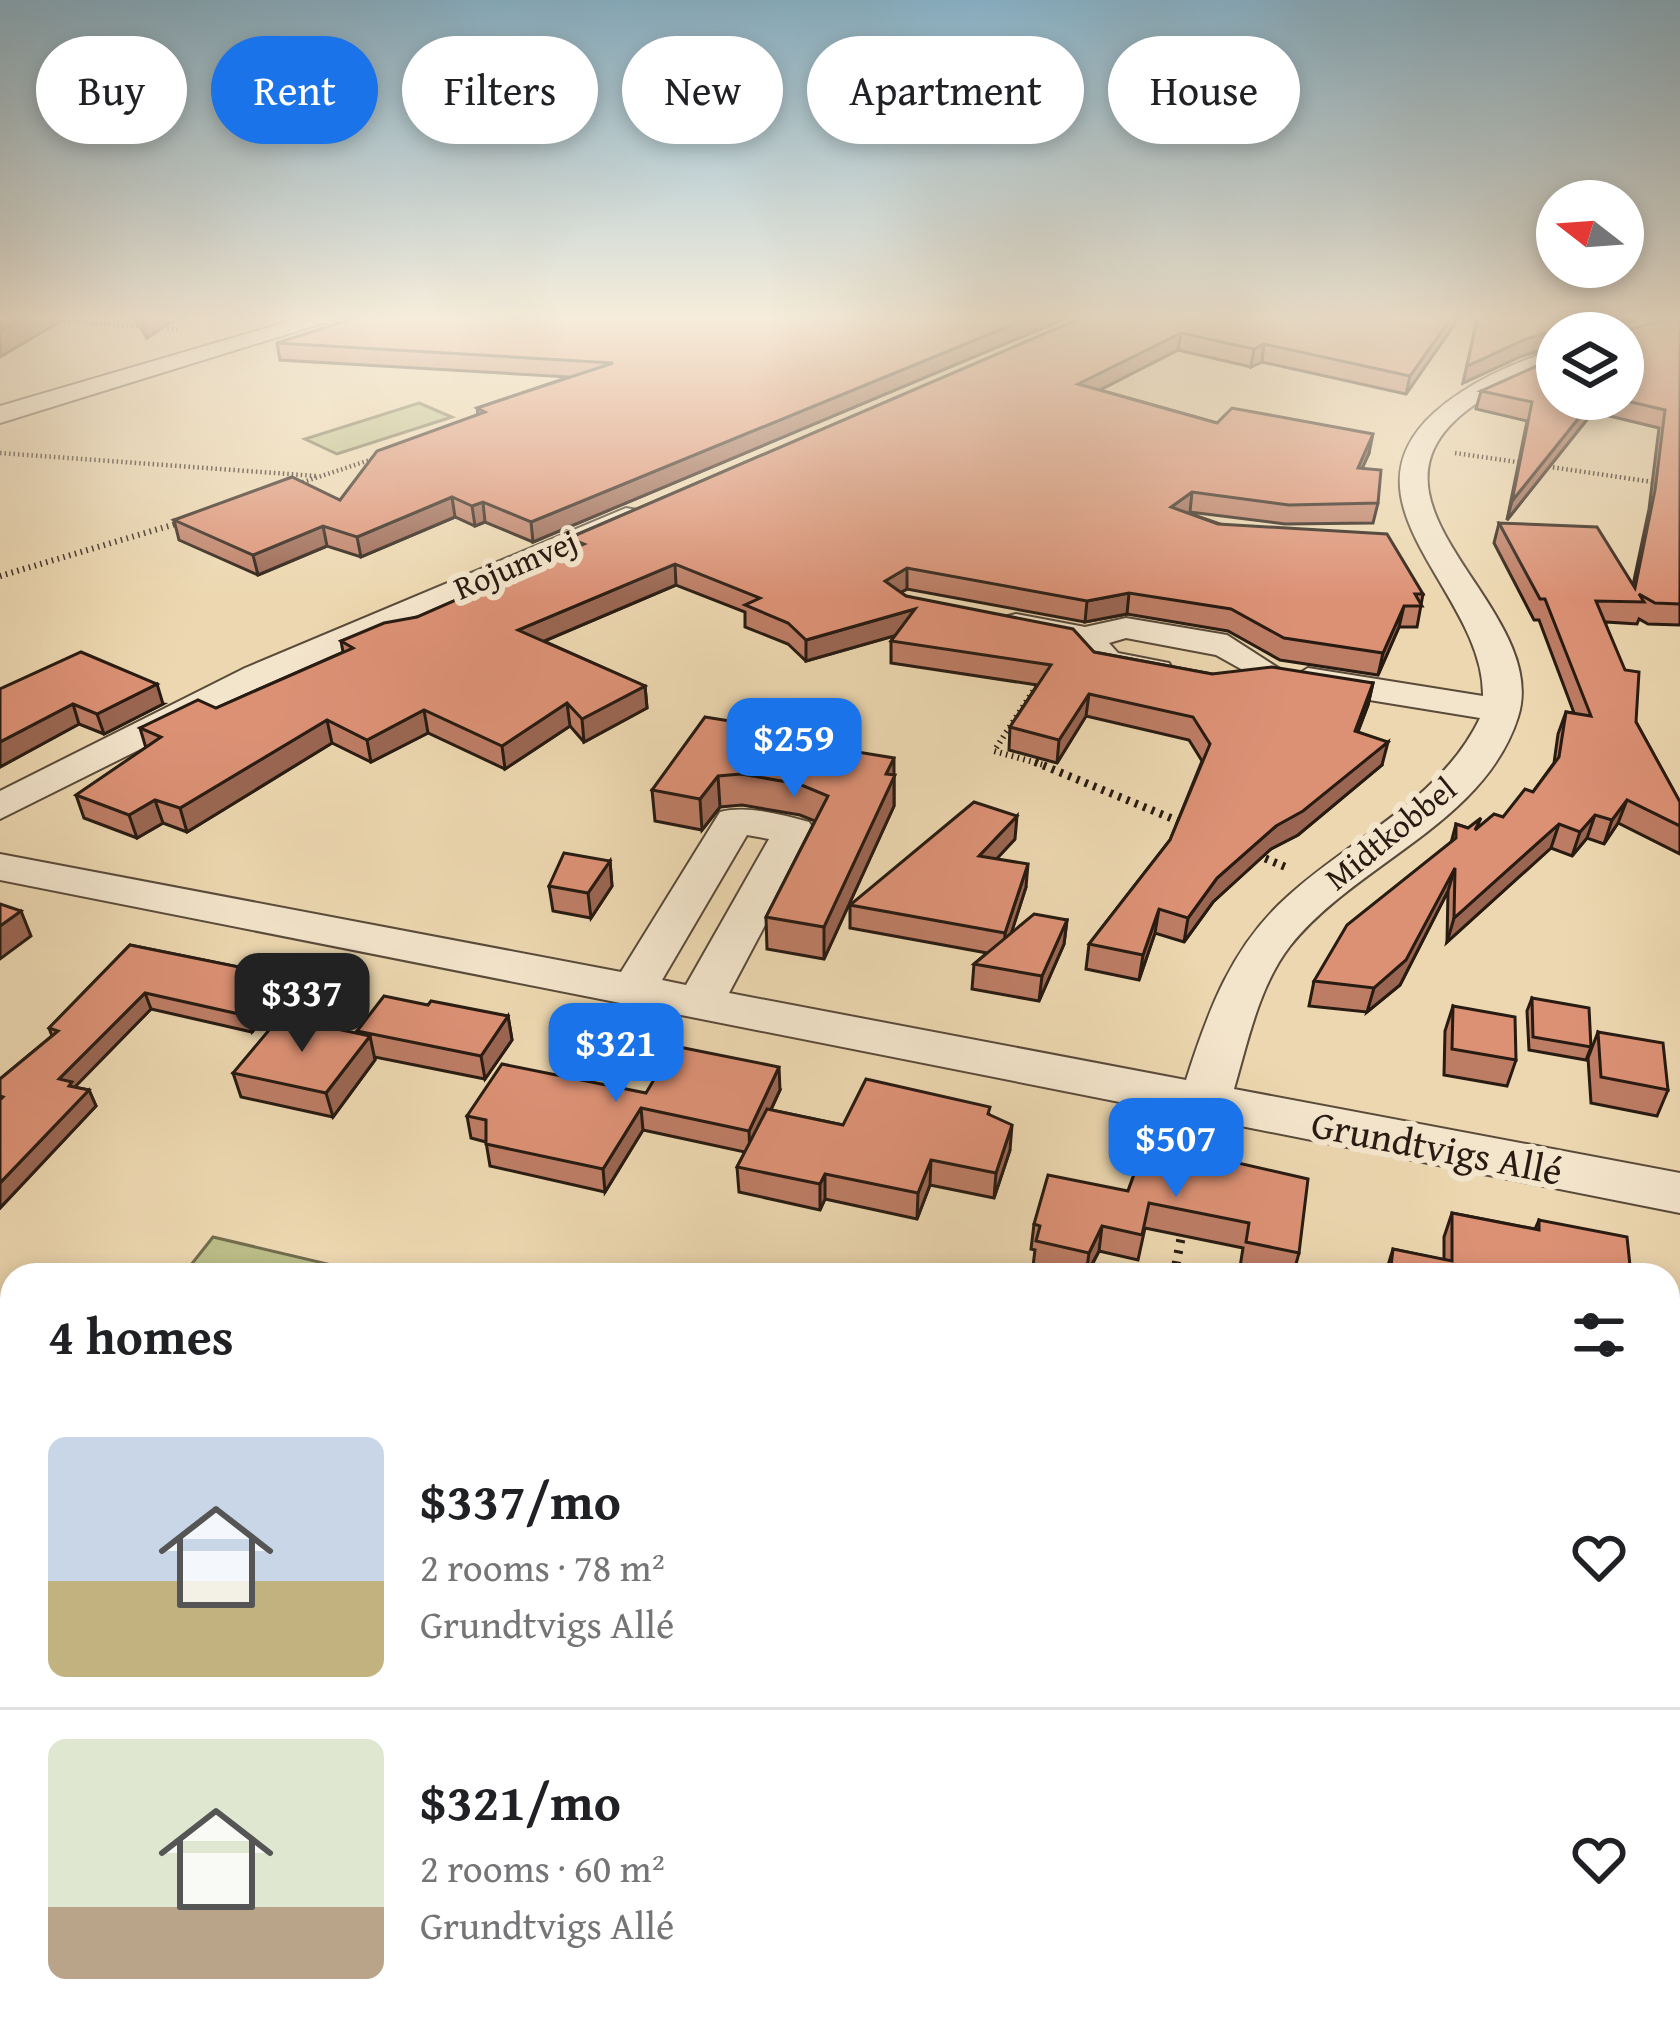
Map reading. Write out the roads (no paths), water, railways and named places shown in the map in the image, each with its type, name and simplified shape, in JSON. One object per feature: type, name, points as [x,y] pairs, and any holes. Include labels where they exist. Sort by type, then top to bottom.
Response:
[{"type":"street","points":[[1078,636],[1106,661],[1198,679],[1268,673],[1502,710],[1503,671],[1486,629],[1416,541],[1412,482],[1418,448],[1451,410]]},
{"type":"street","name":"Rojumvej","points":[[0,807],[258,676],[658,504]]},
{"type":"street","points":[[976,616],[1078,636],[1126,628],[1228,646],[1268,673]]},
{"type":"street","name":"Midtkobbel","points":[[1204,1102],[1244,981],[1275,934],[1325,884],[1451,788],[1485,749],[1502,710]]},
{"type":"street","points":[[633,990],[735,821],[794,831],[700,1002]]},
{"type":"street","name":"Grundtvigs Allé","points":[[0,867],[1680,1193]]}]
